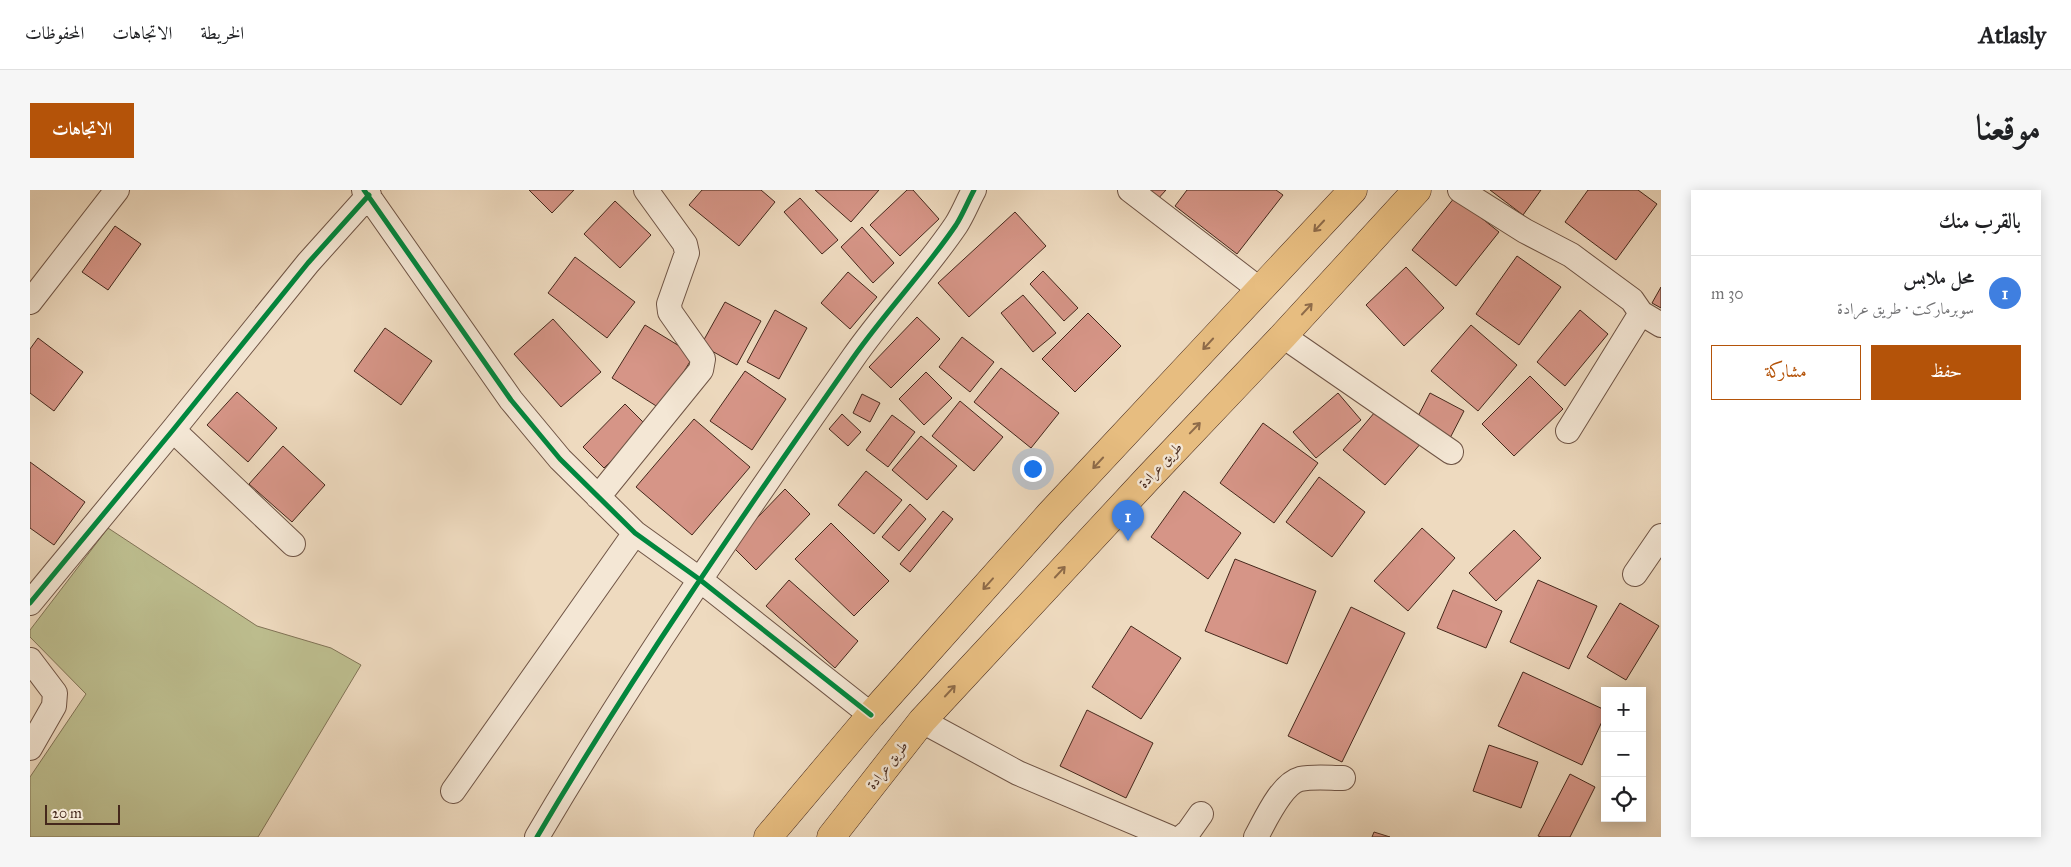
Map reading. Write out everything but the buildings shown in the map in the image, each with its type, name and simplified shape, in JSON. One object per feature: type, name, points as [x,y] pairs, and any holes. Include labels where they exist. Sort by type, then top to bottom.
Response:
[{"type":"main road","points":[[768,837],[871,716],[1050,514],[1353,190]]},
{"type":"main road","name":"طريق عرادة","points":[[831,837],[922,721],[1283,336],[1417,190]]},
{"type":"street","points":[[30,302],[117,190]]},
{"type":"street","points":[[598,498],[700,370],[703,362],[703,359],[670,312],[669,304],[687,253],[685,244],[646,190]]},
{"type":"street","points":[[537,837],[579,765],[699,579],[730,538],[854,356],[957,224],[974,190]]},
{"type":"street","points":[[1130,190],[1259,290]]},
{"type":"street","points":[[1460,190],[1525,231],[1571,255],[1632,300],[1651,319],[1568,431]]},
{"type":"street","points":[[30,602],[173,430],[366,192],[511,400],[560,459],[635,533],[699,579],[871,716]]},
{"type":"street","points":[[1283,336],[1451,452]]},
{"type":"street","points":[[173,430],[293,544]]},
{"type":"street","points":[[453,791],[635,533]]},
{"type":"street","points":[[1635,574],[1661,536]]},
{"type":"street","points":[[30,660],[55,694],[56,699],[54,706],[30,748]]},
{"type":"street","points":[[922,721],[1018,773],[1168,837]]},
{"type":"street","points":[[1256,837],[1274,805],[1293,783],[1300,780],[1343,778]]},
{"type":"street","points":[[1182,837],[1189,831],[1201,814]]},
{"type":"green space","points":[[108,528],[257,626],[331,648],[361,665],[258,837],[30,837],[30,777],[86,694],[30,637],[30,630]]},
{"type":"cycle path","points":[[364,190],[511,400],[560,459],[635,533],[699,579],[871,715]]},
{"type":"cycle path","points":[[537,837],[612,715],[730,535],[865,341],[959,221],[974,190]]},
{"type":"cycle path","points":[[30,603],[308,263],[369,195]]},
{"type":"place","name":"محل ملابس","points":[[1128,541]]}]
